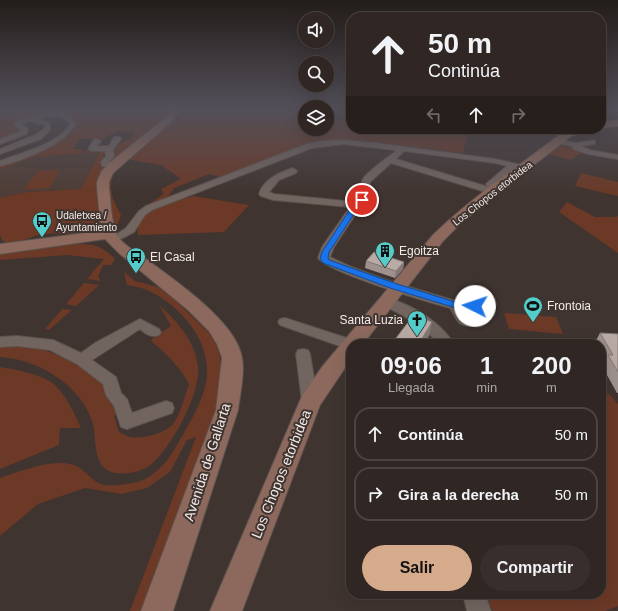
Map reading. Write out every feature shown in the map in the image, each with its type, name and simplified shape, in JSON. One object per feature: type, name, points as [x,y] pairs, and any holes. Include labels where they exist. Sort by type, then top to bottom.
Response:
[{"type":"street","points":[[0,142],[12,138]]},
{"type":"street","points":[[0,152],[37,138]]},
{"type":"street","points":[[0,164],[62,138]]},
{"type":"street","points":[[110,231],[103,182],[106,172],[147,138]]},
{"type":"street","name":"Los Chopos etorbidea","points":[[356,339],[452,222],[495,189],[518,166],[558,141],[567,138]]},
{"type":"street","points":[[577,138],[576,147],[588,152],[618,157]]},
{"type":"street","points":[[584,138],[592,142]]},
{"type":"street","points":[[97,141],[92,150],[112,148],[117,139]]},
{"type":"street","points":[[77,239],[96,230],[130,230],[142,213],[149,208],[310,146],[328,142],[398,148],[495,161],[518,166]]},
{"type":"street","points":[[109,148],[110,156],[105,164],[113,165]]},
{"type":"street","points":[[398,148],[400,151],[398,154],[383,165],[366,181],[365,194],[328,247],[324,258],[326,261],[345,269],[466,308],[475,306],[477,301],[471,296]]},
{"type":"street","points":[[391,160],[495,189]]},
{"type":"street","points":[[293,171],[270,183],[264,194],[273,197],[358,205]]},
{"type":"street","points":[[0,249],[77,239],[110,231]]},
{"type":"street","name":"Avenida de Gallarta","points":[[110,231],[125,251],[170,286],[216,327],[227,344],[232,358],[232,378],[226,410],[157,611]]},
{"type":"street","points":[[387,302],[403,308],[422,319],[442,339]]},
{"type":"street","points":[[455,305],[460,311],[460,316],[467,322]]},
{"type":"street","points":[[82,360],[140,322],[154,332]]},
{"type":"street","points":[[285,322],[346,343]]},
{"type":"street","points":[[0,342],[17,341],[53,345],[82,360],[110,381],[114,395],[121,404],[127,422],[166,408]]},
{"type":"street","name":"Los Chopos etorbidea","points":[[226,611],[310,402],[329,373],[346,351]]},
{"type":"street","points":[[303,354],[310,402]]},
{"type":"street","points":[[475,599],[478,611]]},
{"type":"shaded area","points":[[0,138],[8,138],[0,141]]},
{"type":"shaded area","points":[[66,138],[106,138],[105,139],[80,139],[73,149],[83,149],[81,151],[105,151],[106,152],[100,164],[105,166],[109,163],[107,162],[120,143],[127,141],[131,138],[466,138],[463,153],[364,141],[315,141],[224,178],[209,174],[174,188],[166,200],[135,217],[127,227],[131,221],[139,212],[164,194],[161,189],[181,179],[161,165],[127,159],[115,172],[111,185],[113,199],[121,215],[116,230],[98,223],[96,227],[88,232],[73,234],[45,234],[10,243],[4,241],[0,235],[0,198],[27,192],[81,189],[100,152],[34,157],[0,170],[0,166]]},
{"type":"shaded area","points":[[559,145],[583,151],[571,160],[550,154],[550,152]]},
{"type":"shaded area","points":[[100,152],[81,189],[27,192],[0,198],[0,170],[3,168],[34,157]]},
{"type":"shaded area","points":[[60,170],[49,188],[24,189],[38,171]]},
{"type":"shaded area","points":[[581,173],[618,182],[618,196],[575,186]]},
{"type":"shaded area","points":[[193,196],[249,205],[224,232],[138,235],[138,226],[148,213],[167,204]]},
{"type":"shaded area","points":[[567,202],[595,217],[618,216],[618,253],[559,212]]},
{"type":"shaded area","points":[[77,244],[98,247],[106,251],[115,259],[111,265],[103,265],[98,277],[101,281],[87,279],[104,259],[67,255],[0,260],[0,254]]},
{"type":"shaded area","points":[[124,272],[135,281],[158,287],[176,301],[210,334],[217,346],[220,357],[221,375],[219,397],[210,427],[172,533],[141,611],[130,611],[196,437],[187,440],[170,472],[147,488],[122,494],[85,488],[38,504],[0,536],[0,478],[37,466],[65,463],[77,466],[95,481],[102,484],[120,485],[143,480],[157,471],[172,454],[197,409],[206,383],[207,369],[201,342],[186,319],[165,300],[150,291],[127,285]]},
{"type":"shaded area","points":[[84,283],[99,285],[76,306],[66,304]]},
{"type":"shaded area","points":[[159,305],[179,325],[193,349],[198,367],[198,378],[195,391],[175,435],[157,459],[149,466],[140,470],[129,473],[113,473],[104,467],[97,456],[92,421],[78,396],[67,385],[42,368],[14,359],[0,357],[0,346],[36,347],[68,359],[89,371],[104,386],[118,414],[114,416],[119,432],[132,437],[145,437],[159,433],[174,423],[181,409],[189,384],[172,361],[151,341],[171,326]]},
{"type":"shaded area","points":[[62,309],[72,310],[49,330],[45,329]]},
{"type":"shaded area","name":"Frontoia","points":[[504,313],[556,317],[563,334],[509,329]]},
{"type":"shaded area","points":[[0,367],[33,374],[51,382],[65,397],[81,428],[60,428],[59,445],[0,469]]},
{"type":"shaded area","points":[[606,393],[609,394],[618,404],[618,606],[605,611],[493,611],[488,599],[606,599]]},
{"type":"building","points":[[374,252],[404,262],[396,271],[366,261]]},
{"type":"building","points":[[417,316],[432,322],[422,339],[395,339],[412,317]]},
{"type":"building","points":[[600,333],[618,334],[618,372],[608,355],[613,355],[606,343],[606,339],[604,339]]},
{"type":"place","name":"Udaletxea / Ayuntamiento","points":[[42,238]]},
{"type":"place","name":"Egoitza","points":[[385,268]]},
{"type":"place","name":"El Casal","points":[[136,274]]},
{"type":"place","name":"Frontoia","points":[[533,323]]},
{"type":"place","name":"Santa Luzia","points":[[417,337]]},
{"type":"route","points":[[362,200],[353,210],[326,252],[324,258],[326,261],[394,286],[449,303],[466,308],[475,306]]}]
